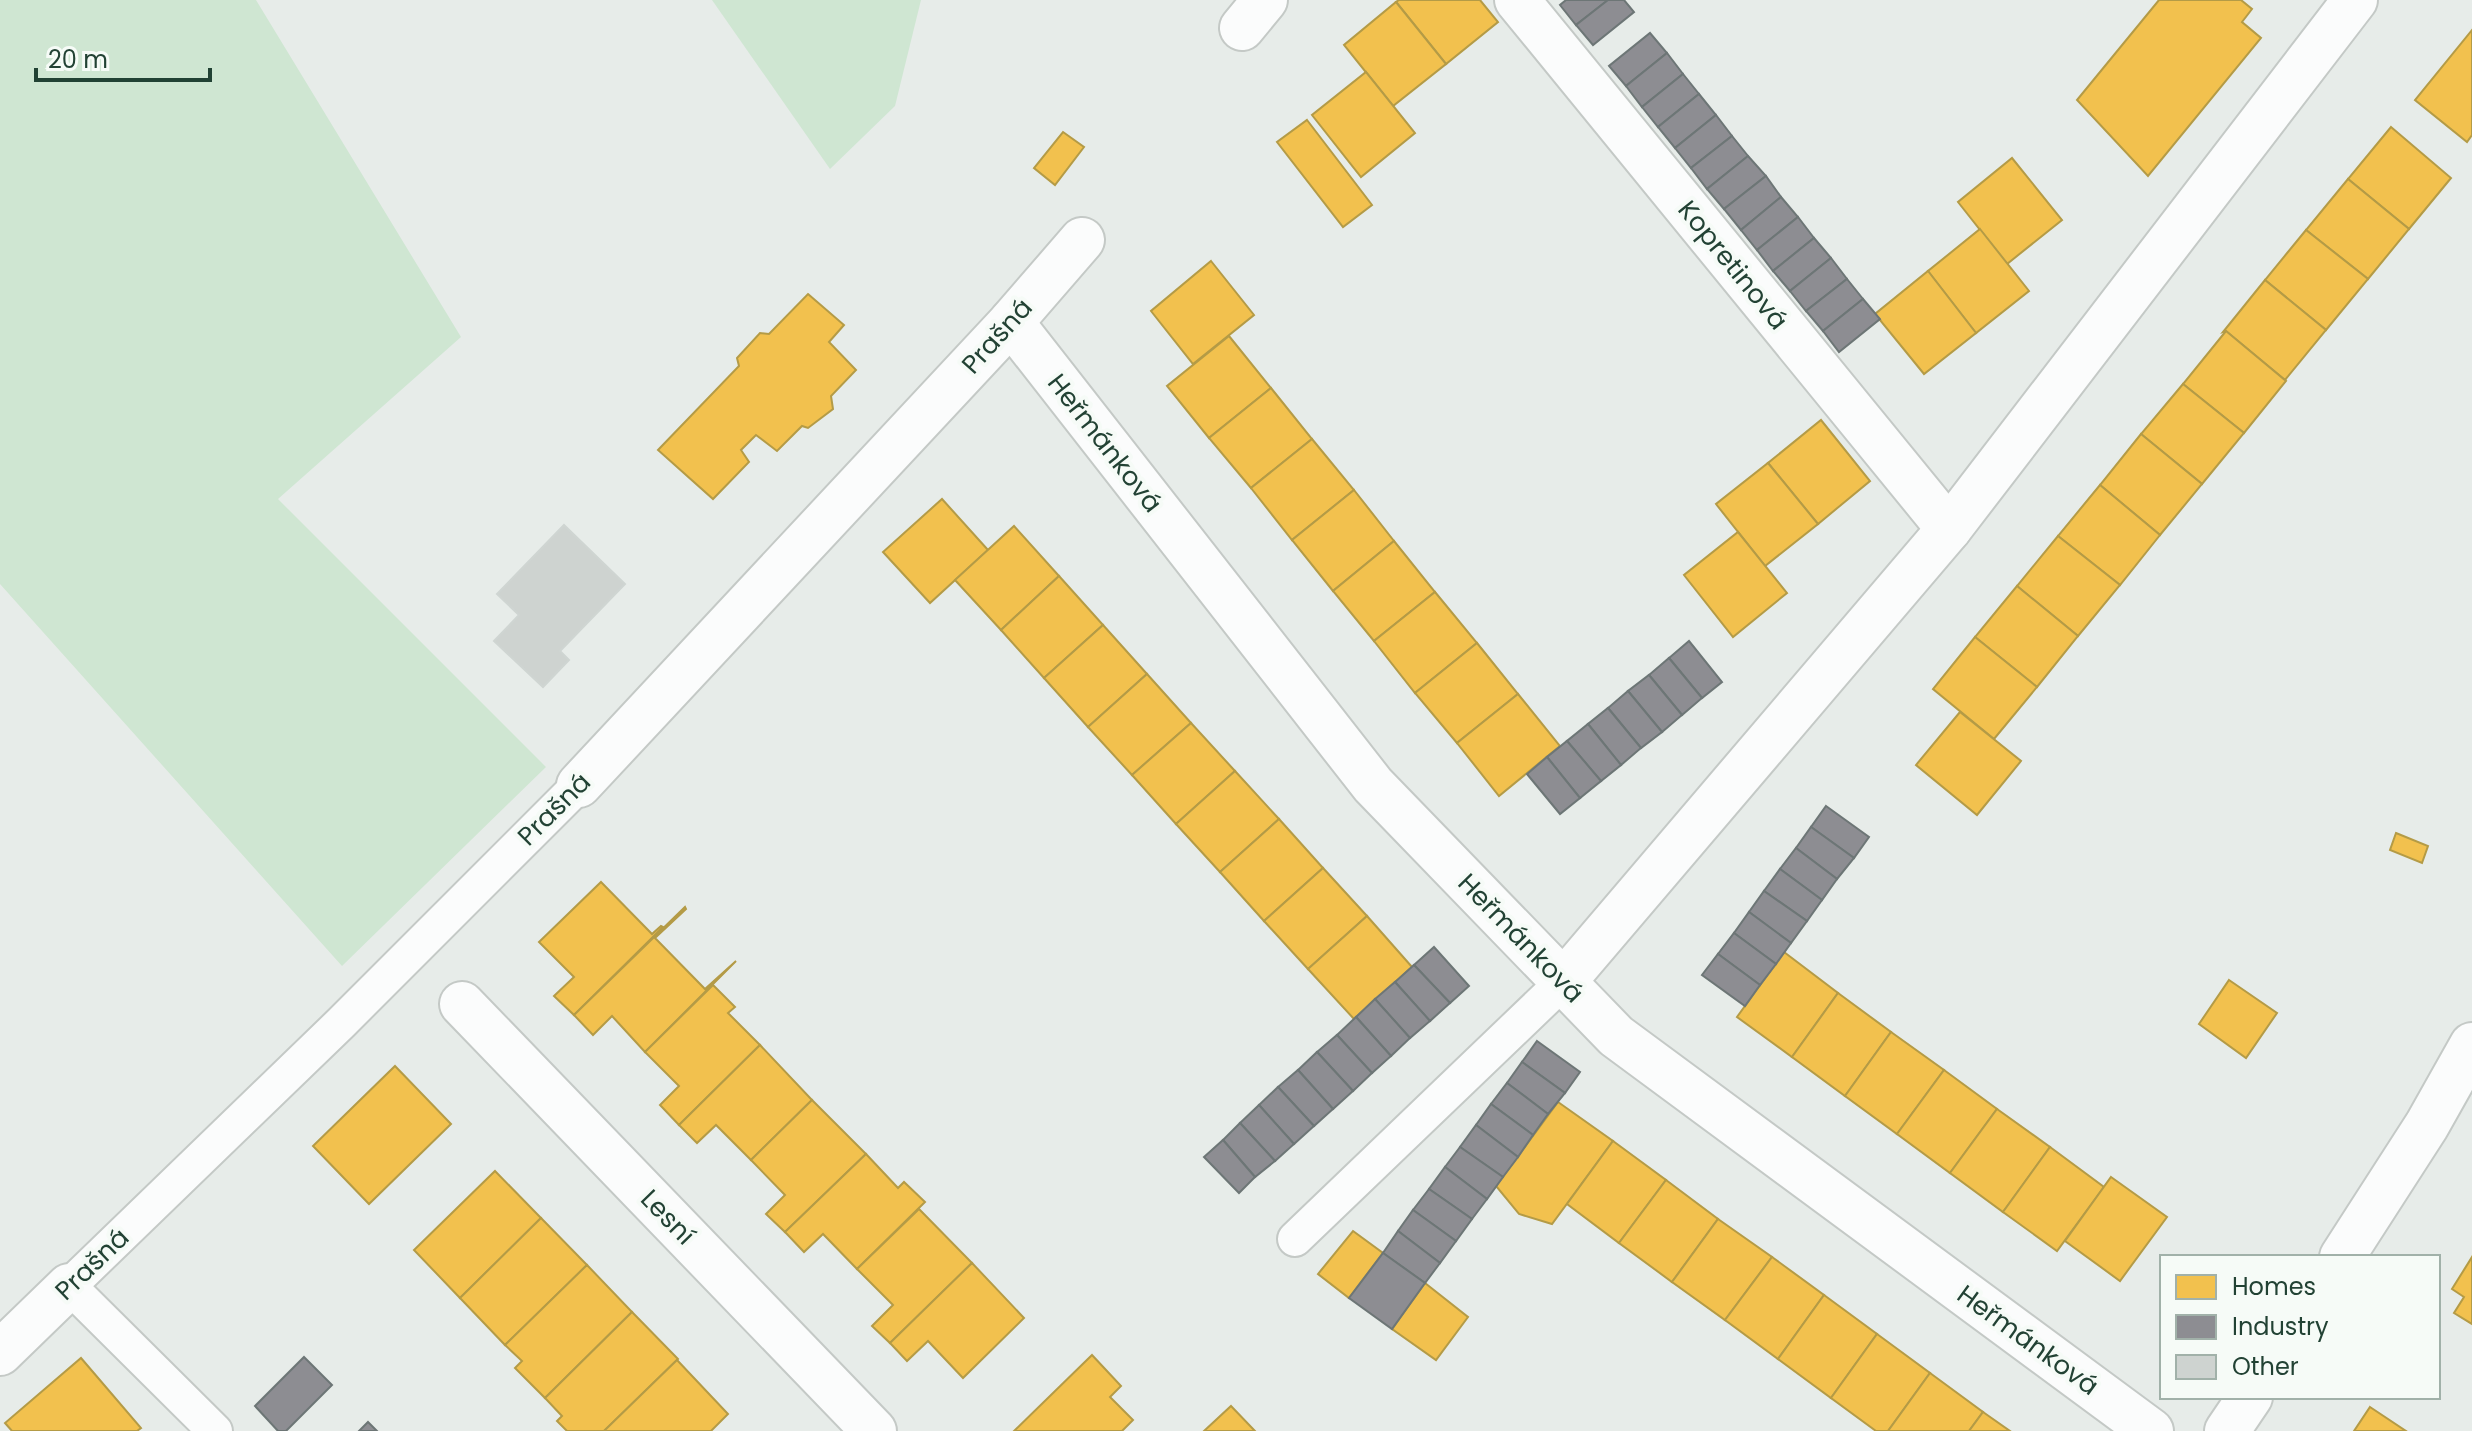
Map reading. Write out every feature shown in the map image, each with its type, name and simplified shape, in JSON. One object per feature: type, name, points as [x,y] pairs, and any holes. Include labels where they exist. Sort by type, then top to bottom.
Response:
[{"type":"street","name":"Kopretinová","points":[[1517,0],[1949,529]]},
{"type":"street","points":[[1564,981],[1949,529],[2355,0]]},
{"type":"street","name":"Prašná","points":[[579,785],[1011,322],[1082,240]]},
{"type":"street","name":"Heřmánková","points":[[1011,322],[1373,785],[1616,1036],[2151,1431]]},
{"type":"street","name":"Lesní","points":[[462,1004],[874,1431]]},
{"type":"street","points":[[2343,1255],[2427,1125],[2472,1045]]},
{"type":"street","name":"Prašná","points":[[0,1353],[69,1286]]},
{"type":"street","points":[[2227,1431],[2249,1399]]},
{"type":"lane","name":"Prašná","points":[[69,1286],[341,1023],[579,785]]},
{"type":"lane","points":[[1295,1239],[1564,981]]},
{"type":"lane","points":[[69,1286],[215,1431]]},
{"type":"green space","points":[[0,0],[256,0],[461,337],[278,499],[546,767],[342,966],[0,584]]},
{"type":"green space","points":[[712,0],[921,0],[895,106],[830,169]]},
{"type":"building: Homes","points":[[1480,0],[1498,22],[1446,64],[1396,2]]},
{"type":"building: Homes","points":[[2159,0],[2241,0],[2252,9],[2242,22],[2261,38],[2148,176],[2077,100]]},
{"type":"building: Homes","points":[[1396,2],[1446,64],[1393,106],[1344,45]]},
{"type":"building: Homes","points":[[2472,30],[2472,135],[2467,142],[2415,100]]},
{"type":"building: Homes","points":[[1366,72],[1415,133],[1361,177],[1312,115]]},
{"type":"building: Homes","points":[[1307,120],[1372,205],[1343,227],[1277,142]]},
{"type":"building: Homes","points":[[2391,127],[2451,178],[2409,229],[2348,179]]},
{"type":"building: Homes","points":[[1063,132],[1084,147],[1055,185],[1034,168]]},
{"type":"building: Homes","points":[[2012,158],[2062,220],[2007,264],[1958,202]]},
{"type":"building: Homes","points":[[2348,179],[2409,229],[2368,279],[2306,230]]},
{"type":"building: Homes","points":[[1980,229],[2029,291],[1976,333],[1928,271]]},
{"type":"building: Homes","points":[[2306,230],[2368,279],[2326,330],[2265,280]]},
{"type":"building: Homes","points":[[1211,261],[1254,315],[1193,364],[1151,311]]},
{"type":"building: Homes","points":[[1928,271],[1976,333],[1924,374],[1875,314]]},
{"type":"building: Homes","points":[[2265,280],[2326,330],[2285,380],[2226,331],[2223,332]]},
{"type":"building: Homes","points":[[808,294],[844,325],[829,342],[856,370],[831,396],[833,409],[808,428],[802,426],[777,451],[756,435],[741,450],[749,462],[713,499],[658,450],[739,366],[737,358],[760,333],[769,334]]},
{"type":"building: Homes","points":[[2226,331],[2286,381],[2244,433],[2183,384]]},
{"type":"building: Homes","points":[[1229,336],[1271,388],[1209,438],[1167,386]]},
{"type":"building: Homes","points":[[2183,384],[2244,433],[2202,484],[2141,434]]},
{"type":"building: Homes","points":[[1271,388],[1312,439],[1251,488],[1209,438]]},
{"type":"building: Homes","points":[[1821,420],[1870,481],[1818,524],[1768,463]]},
{"type":"building: Homes","points":[[2141,434],[2202,484],[2160,535],[2100,485]]},
{"type":"building: Homes","points":[[1312,439],[1354,490],[1292,540],[1251,488]]},
{"type":"building: Homes","points":[[1768,463],[1818,524],[1765,566],[1716,504]]},
{"type":"building: Homes","points":[[2100,485],[2160,535],[2120,585],[2058,536]]},
{"type":"building: Homes","points":[[1354,490],[1394,541],[1333,591],[1292,540]]},
{"type":"building: Homes","points":[[942,499],[988,550],[930,603],[883,552]]},
{"type":"building: Homes","points":[[1014,526],[1059,576],[1001,630],[955,580]]},
{"type":"building: Homes","points":[[1738,532],[1787,593],[1733,637],[1684,575]]},
{"type":"building: Homes","points":[[2058,536],[2120,585],[2078,636],[2017,586]]},
{"type":"building: Homes","points":[[1394,541],[1435,592],[1374,641],[1333,591]]},
{"type":"building: Homes","points":[[1059,576],[1103,625],[1044,678],[1001,630]]},
{"type":"building: Homes","points":[[2017,586],[2078,636],[2037,687],[1975,637]]},
{"type":"building: Homes","points":[[1435,592],[1477,643],[1415,693],[1374,641]]},
{"type":"building: Homes","points":[[1103,625],[1147,674],[1088,727],[1044,678]]},
{"type":"building: Homes","points":[[1975,637],[2037,687],[1994,739],[1933,689]]},
{"type":"building: Homes","points":[[1477,643],[1518,694],[1457,743],[1415,693]]},
{"type":"building: Homes","points":[[1147,674],[1191,723],[1132,775],[1088,727]]},
{"type":"building: Homes","points":[[1518,694],[1560,746],[1499,796],[1457,743]]},
{"type":"building: Homes","points":[[1960,712],[2021,761],[1977,815],[1916,765]]},
{"type":"building: Homes","points":[[1191,723],[1235,771],[1176,824],[1132,775]]},
{"type":"building: Homes","points":[[1235,771],[1279,819],[1220,872],[1176,824]]},
{"type":"building: Homes","points":[[1279,819],[1323,868],[1264,921],[1220,872]]},
{"type":"building: Homes","points":[[2396,833],[2428,846],[2422,863],[2390,850]]},
{"type":"building: Homes","points":[[1323,868],[1367,916],[1308,969],[1264,921]]},
{"type":"building: Homes","points":[[601,882],[652,934],[663,927],[574,1015],[554,996],[574,977],[539,942]]},
{"type":"building: Homes","points":[[685,907],[655,938],[705,989],[736,961],[645,1052],[612,1016],[593,1035],[574,1015]]},
{"type":"building: Homes","points":[[1367,916],[1412,967],[1354,1019],[1308,969]]},
{"type":"building: Homes","points":[[1784,952],[1838,993],[1792,1057],[1737,1017]]},
{"type":"building: Homes","points":[[2229,980],[2277,1013],[2246,1058],[2199,1024]]},
{"type":"building: Homes","points":[[713,985],[735,1007],[728,1013],[760,1045],[679,1125],[660,1105],[679,1086],[645,1052]]},
{"type":"building: Homes","points":[[1838,993],[1891,1032],[1845,1096],[1792,1057]]},
{"type":"building: Homes","points":[[1891,1032],[1944,1070],[1897,1134],[1845,1096]]},
{"type":"building: Homes","points":[[760,1045],[812,1100],[751,1160],[716,1125],[697,1143],[679,1125]]},
{"type":"building: Homes","points":[[395,1066],[451,1124],[369,1204],[313,1146]]},
{"type":"building: Homes","points":[[1944,1070],[1997,1109],[1950,1173],[1897,1134]]},
{"type":"building: Homes","points":[[812,1100],[866,1154],[785,1232],[766,1214],[785,1195],[751,1160]]},
{"type":"building: Homes","points":[[1558,1102],[1613,1141],[1552,1224],[1519,1214],[1496,1186]]},
{"type":"building: Homes","points":[[1997,1109],[2050,1147],[2003,1212],[1950,1173]]},
{"type":"building: Homes","points":[[1613,1141],[1666,1180],[1619,1243],[1567,1204]]},
{"type":"building: Homes","points":[[2050,1147],[2104,1187],[2057,1251],[2003,1212]]},
{"type":"building: Homes","points":[[866,1154],[898,1188],[904,1182],[925,1202],[857,1269],[823,1234],[804,1252],[785,1232]]},
{"type":"building: Homes","points":[[495,1171],[541,1218],[460,1298],[414,1250]]},
{"type":"building: Homes","points":[[2111,1177],[2167,1217],[2120,1281],[2065,1241]]},
{"type":"building: Homes","points":[[1666,1180],[1718,1219],[1672,1282],[1619,1243]]},
{"type":"building: Homes","points":[[919,1209],[972,1263],[890,1343],[872,1326],[893,1305],[857,1269]]},
{"type":"building: Homes","points":[[541,1218],[587,1265],[505,1345],[460,1298]]},
{"type":"building: Homes","points":[[1718,1219],[1772,1257],[1725,1320],[1672,1282]]},
{"type":"building: Homes","points":[[1353,1231],[1383,1253],[1349,1298],[1318,1274]]},
{"type":"building: Homes","points":[[1772,1257],[1824,1295],[1778,1359],[1725,1320]]},
{"type":"building: Homes","points":[[2472,1257],[2472,1324],[2454,1313],[2464,1297],[2452,1289]]},
{"type":"building: Homes","points":[[972,1263],[1024,1318],[963,1378],[928,1341],[907,1361],[890,1343]]},
{"type":"building: Homes","points":[[587,1265],[632,1312],[545,1398],[515,1368],[522,1361],[505,1345]]},
{"type":"building: Homes","points":[[1425,1283],[1468,1317],[1436,1360],[1392,1329]]},
{"type":"building: Homes","points":[[1824,1295],[1877,1334],[1831,1398],[1778,1359]]},
{"type":"building: Homes","points":[[632,1312],[678,1359],[604,1431],[567,1431],[557,1421],[562,1416],[545,1398]]},
{"type":"building: Homes","points":[[1877,1334],[1930,1373],[1888,1431],[1876,1431],[1831,1398]]},
{"type":"building: Homes","points":[[1092,1355],[1121,1386],[1110,1397],[1133,1420],[1122,1431],[1014,1431]]},
{"type":"building: Homes","points":[[81,1358],[141,1428],[137,1431],[12,1431],[5,1423]]},
{"type":"building: Homes","points":[[677,1360],[728,1414],[711,1431],[604,1431]]},
{"type":"building: Homes","points":[[1930,1373],[1983,1412],[1969,1431],[1888,1431]]},
{"type":"building: Homes","points":[[1231,1406],[1255,1431],[1204,1431]]},
{"type":"building: Homes","points":[[2370,1407],[2406,1431],[2354,1431]]},
{"type":"building: Homes","points":[[1983,1412],[2010,1431],[1969,1431]]},
{"type":"building: Industry","points":[[1566,0],[1608,0],[1576,25],[1560,5]]},
{"type":"building: Industry","points":[[1608,0],[1624,0],[1634,12],[1593,45],[1576,25]]},
{"type":"building: Industry","points":[[1650,33],[1667,53],[1626,86],[1609,66]]},
{"type":"building: Industry","points":[[1667,53],[1683,74],[1642,107],[1626,86]]},
{"type":"building: Industry","points":[[1683,74],[1699,94],[1658,127],[1642,107]]},
{"type":"building: Industry","points":[[1699,94],[1716,115],[1675,148],[1658,127]]},
{"type":"building: Industry","points":[[1716,115],[1732,136],[1691,168],[1675,148]]},
{"type":"building: Industry","points":[[1732,136],[1748,156],[1707,189],[1691,168]]},
{"type":"building: Industry","points":[[1748,156],[1766,176],[1724,209],[1707,189]]},
{"type":"building: Industry","points":[[1766,176],[1781,197],[1741,230],[1724,209]]},
{"type":"building: Industry","points":[[1781,197],[1798,217],[1757,250],[1741,230]]},
{"type":"building: Industry","points":[[1798,217],[1814,238],[1773,271],[1757,250]]},
{"type":"building: Industry","points":[[1814,238],[1831,258],[1790,291],[1773,271]]},
{"type":"building: Industry","points":[[1831,258],[1847,279],[1806,311],[1790,291]]},
{"type":"building: Industry","points":[[1847,279],[1863,299],[1823,331],[1806,311]]},
{"type":"building: Industry","points":[[1863,299],[1880,319],[1839,352],[1823,331]]},
{"type":"building: Industry","points":[[1689,641],[1722,682],[1702,698],[1669,658]]},
{"type":"building: Industry","points":[[1669,658],[1702,698],[1682,715],[1649,675]]},
{"type":"building: Industry","points":[[1649,675],[1682,715],[1662,732],[1628,691]]},
{"type":"building: Industry","points":[[1628,691],[1662,732],[1641,748],[1608,708]]},
{"type":"building: Industry","points":[[1608,708],[1641,748],[1621,765],[1588,724]]},
{"type":"building: Industry","points":[[1588,724],[1621,765],[1601,781],[1567,741]]},
{"type":"building: Industry","points":[[1567,741],[1601,781],[1580,798],[1547,757]]},
{"type":"building: Industry","points":[[1547,757],[1580,798],[1560,814],[1527,774]]},
{"type":"building: Industry","points":[[1826,806],[1869,837],[1854,858],[1811,827]]},
{"type":"building: Industry","points":[[1811,827],[1854,858],[1837,879],[1796,848]]},
{"type":"building: Industry","points":[[1796,848],[1837,879],[1822,900],[1780,869]]},
{"type":"building: Industry","points":[[1780,869],[1822,900],[1807,921],[1764,891]]},
{"type":"building: Industry","points":[[1764,891],[1807,921],[1791,943],[1749,912]]},
{"type":"building: Industry","points":[[1749,912],[1791,943],[1776,964],[1734,933]]},
{"type":"building: Industry","points":[[1734,933],[1776,964],[1760,985],[1718,954]]},
{"type":"building: Industry","points":[[1434,947],[1469,986],[1450,1003],[1414,965]]},
{"type":"building: Industry","points":[[1718,954],[1760,985],[1745,1006],[1702,975]]},
{"type":"building: Industry","points":[[1414,965],[1450,1003],[1430,1021],[1395,982]]},
{"type":"building: Industry","points":[[1395,982],[1430,1021],[1410,1038],[1375,999]]},
{"type":"building: Industry","points":[[1375,999],[1410,1038],[1391,1056],[1356,1017]]},
{"type":"building: Industry","points":[[1356,1017],[1391,1056],[1372,1073],[1337,1035]]},
{"type":"building: Industry","points":[[1337,1035],[1372,1073],[1353,1091],[1317,1052]]},
{"type":"building: Industry","points":[[1537,1041],[1580,1072],[1565,1093],[1522,1062]]},
{"type":"building: Industry","points":[[1317,1052],[1353,1091],[1333,1109],[1298,1070]]},
{"type":"building: Industry","points":[[1522,1062],[1565,1093],[1548,1114],[1507,1083]]},
{"type":"building: Industry","points":[[1298,1070],[1333,1109],[1314,1126],[1278,1087]]},
{"type":"building: Industry","points":[[1507,1083],[1548,1114],[1533,1135],[1491,1104]]},
{"type":"building: Industry","points":[[1278,1087],[1314,1126],[1294,1144],[1259,1105]]},
{"type":"building: Industry","points":[[1491,1104],[1533,1135],[1518,1157],[1476,1125]]},
{"type":"building: Industry","points":[[1259,1105],[1294,1144],[1275,1161],[1240,1123]]},
{"type":"building: Industry","points":[[1240,1123],[1275,1161],[1255,1177],[1223,1140]]},
{"type":"building: Industry","points":[[1476,1125],[1518,1157],[1503,1177],[1460,1147]]},
{"type":"building: Industry","points":[[1223,1140],[1255,1177],[1239,1193],[1204,1157]]},
{"type":"building: Industry","points":[[1460,1147],[1503,1177],[1487,1199],[1445,1167]]},
{"type":"building: Industry","points":[[1445,1167],[1487,1199],[1472,1219],[1429,1189]]},
{"type":"building: Industry","points":[[1429,1189],[1472,1219],[1456,1241],[1413,1210]]},
{"type":"building: Industry","points":[[1413,1210],[1456,1241],[1440,1263],[1398,1231]]},
{"type":"building: Industry","points":[[1398,1231],[1440,1263],[1425,1283],[1383,1253]]},
{"type":"building: Industry","points":[[1383,1253],[1425,1283],[1392,1329],[1349,1298]]},
{"type":"building: Industry","points":[[304,1357],[332,1385],[286,1431],[278,1431],[255,1406]]},
{"type":"building: Industry","points":[[368,1422],[377,1431],[359,1431]]},
{"type":"building: Other","points":[[564,525],[625,584],[560,651],[569,660],[543,687],[494,641],[519,615],[497,594]]}]
